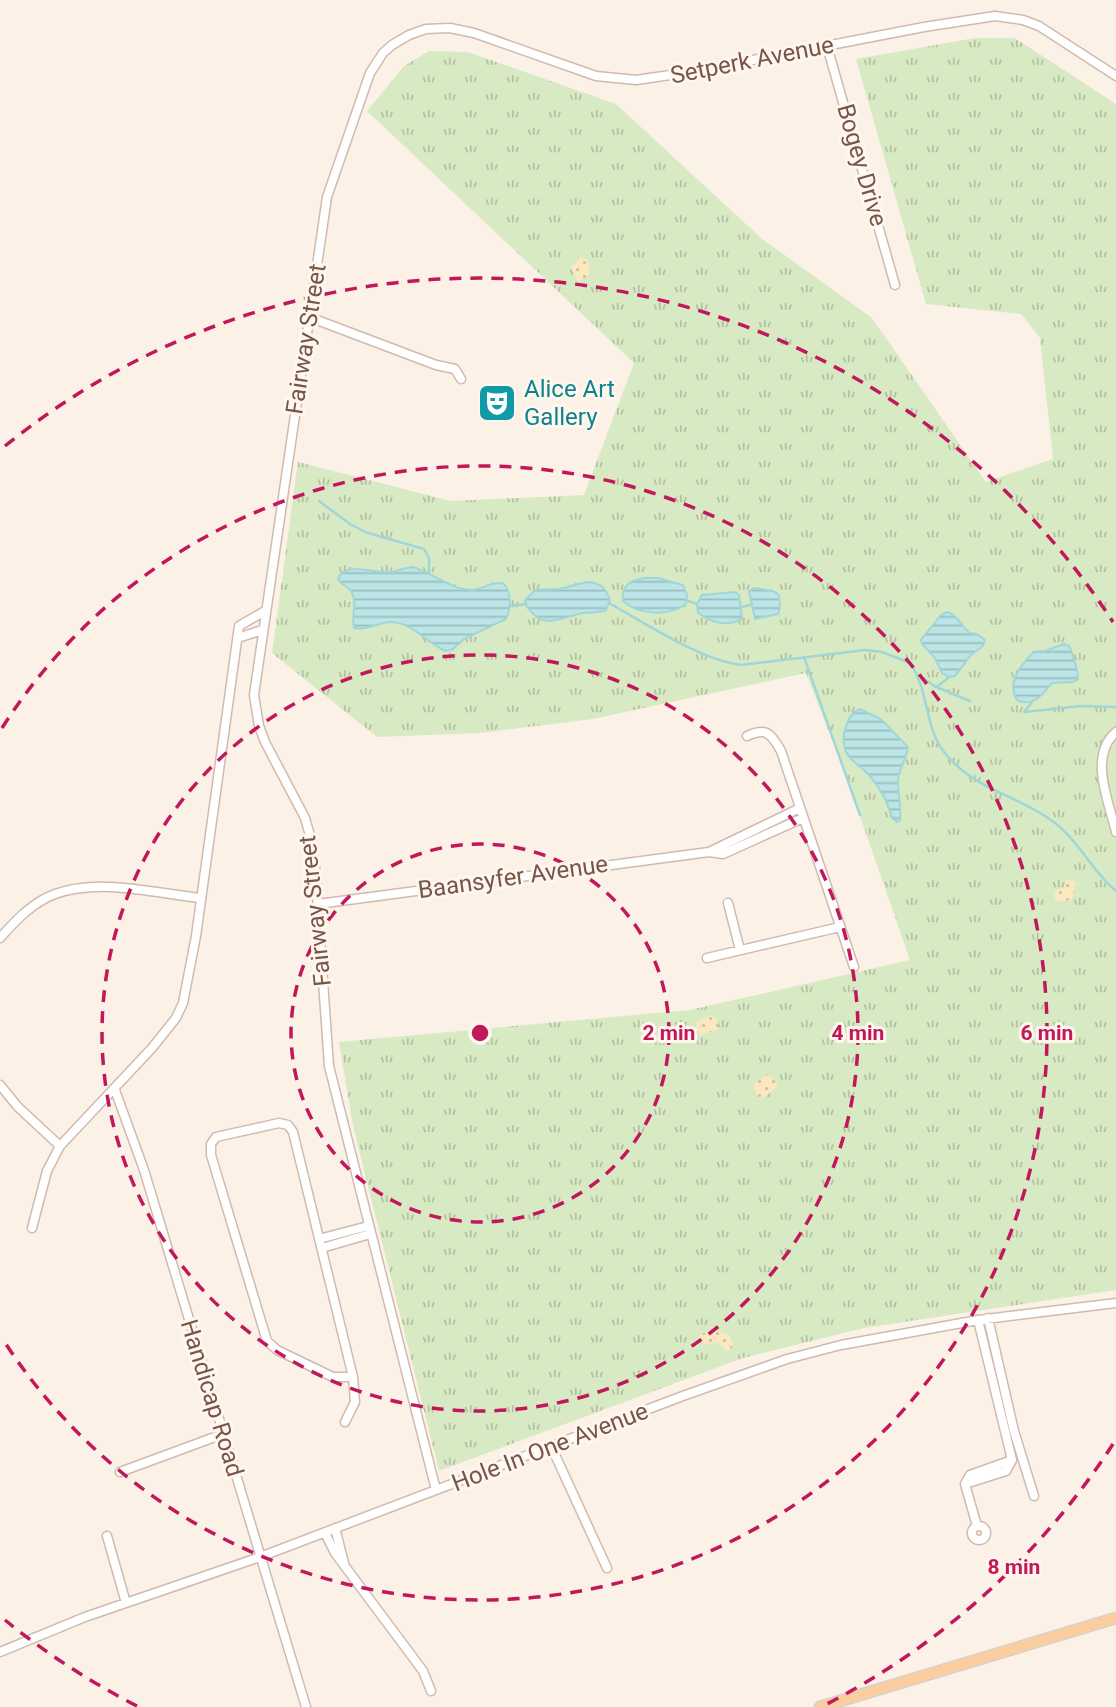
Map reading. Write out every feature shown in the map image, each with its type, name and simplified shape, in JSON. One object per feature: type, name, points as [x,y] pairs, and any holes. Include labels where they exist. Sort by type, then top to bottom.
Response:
[{"type":"main road","points":[[820,1707],[1116,1618]]},
{"type":"street","name":"Setperk Avenue","points":[[383,53],[400,40],[419,31],[450,28],[474,33],[596,76],[636,80],[995,16],[1023,20],[1039,26],[1116,76]]},
{"type":"street","name":"Bogey Drive","points":[[827,46],[895,285]]},
{"type":"street","name":"Fairway Street","points":[[383,53],[370,73],[327,197],[254,695],[259,726],[305,818],[312,848],[329,1066],[436,1490]]},
{"type":"street","points":[[309,317],[436,365],[455,369],[461,379]]},
{"type":"street","points":[[32,1228],[47,1171],[60,1146],[166,1033],[179,1010],[189,978],[240,624],[265,611]]},
{"type":"street","points":[[238,638],[262,630]]},
{"type":"street","points":[[747,736],[758,730],[775,740],[854,967]]},
{"type":"street","points":[[1116,732],[1104,747],[1102,774],[1116,832]]},
{"type":"street","name":"Baansyfer Avenue","points":[[709,852],[800,808]]},
{"type":"street","name":"Baansyfer Avenue","points":[[317,904],[709,852],[723,854],[803,818]]},
{"type":"street","points":[[753,832],[757,841]]},
{"type":"street","points":[[0,938],[36,904],[55,894],[71,890],[100,886],[200,898]]},
{"type":"street","points":[[727,902],[740,950]]},
{"type":"street","points":[[707,958],[840,927]]},
{"type":"street","points":[[0,1085],[18,1107],[60,1146]]},
{"type":"street","name":"Handicap Road","points":[[115,1090],[144,1170],[306,1707]]},
{"type":"street","points":[[345,1422],[355,1402],[353,1377],[293,1132],[288,1125],[279,1123],[212,1140],[211,1155],[267,1341],[277,1350],[333,1377],[353,1377]]},
{"type":"street","points":[[319,1239],[369,1230]]},
{"type":"street","points":[[322,1248],[369,1230]]},
{"type":"street","name":"Hole In One Avenue","points":[[0,1652],[126,1602],[260,1557],[787,1359],[841,1345],[983,1319],[1116,1303]]},
{"type":"street","points":[[977,1526],[965,1484],[1006,1471],[1012,1460],[983,1319]]},
{"type":"street","points":[[983,1319],[1034,1496]]},
{"type":"street","points":[[120,1472],[223,1434]]},
{"type":"street","points":[[551,1446],[607,1568]]},
{"type":"street","points":[[335,1528],[344,1563]]},
{"type":"street","points":[[324,1533],[335,1553],[423,1671],[431,1691]]},
{"type":"street","points":[[107,1536],[126,1602]]},
{"type":"green space","points":[[975,38],[1015,38],[1116,104],[1116,1290],[864,1328],[743,1358],[439,1471],[353,1126],[339,1042],[690,1010],[910,960],[846,776],[806,673],[593,719],[479,733],[377,737],[272,653],[298,462],[451,501],[584,495],[634,363],[367,111],[404,66],[429,51],[468,52],[616,104],[761,238],[872,318],[986,482],[1053,459],[1040,338],[1021,314],[926,304],[856,59]]},
{"type":"sand","points":[[581,257],[587,259],[590,270],[588,276],[578,282],[570,266],[576,264]]},
{"type":"sand","points":[[1066,879],[1076,882],[1072,900],[1057,901],[1054,898],[1055,891],[1064,887]]},
{"type":"sand","points":[[712,1015],[718,1022],[717,1030],[700,1035],[696,1031],[696,1023]]},
{"type":"sand","points":[[767,1075],[772,1077],[778,1086],[764,1098],[759,1098],[754,1083]]},
{"type":"sand","points":[[713,1329],[729,1335],[733,1344],[731,1350],[726,1351],[718,1342],[707,1345],[699,1340],[700,1335]]},
{"type":"water","points":[[412,567],[463,589],[475,590],[496,583],[504,584],[510,601],[506,619],[445,651],[413,629],[399,623],[387,622],[354,628],[353,595],[338,579],[341,573],[353,569],[390,572]]},
{"type":"water","points":[[644,578],[658,578],[683,585],[687,595],[686,604],[671,611],[654,613],[630,606],[623,601],[625,587]]},
{"type":"water","points":[[586,582],[595,583],[607,592],[610,600],[606,610],[550,621],[539,618],[527,607],[525,600],[535,590],[560,589]]},
{"type":"water","points":[[754,588],[773,591],[779,595],[778,614],[755,619],[749,591]]},
{"type":"water","points":[[735,592],[739,595],[742,619],[720,623],[698,613],[697,604],[702,595]]},
{"type":"water","points":[[947,612],[954,615],[969,633],[977,634],[985,640],[983,646],[971,655],[955,676],[949,677],[942,673],[935,658],[921,640],[941,615]]},
{"type":"water","points":[[1064,644],[1069,646],[1078,679],[1073,682],[1052,683],[1033,701],[1017,700],[1013,686],[1016,674],[1033,652]]},
{"type":"water","points":[[860,709],[881,719],[908,747],[898,780],[900,820],[897,822],[892,818],[885,798],[874,782],[852,760],[844,747],[848,721]]},
{"type":"waterway","points":[[319,501],[365,532],[424,549],[429,558],[429,572]]},
{"type":"waterway","points":[[686,600],[697,604]]},
{"type":"waterway","points":[[609,603],[691,648],[725,662],[741,665],[865,650],[882,652],[910,663],[921,684],[933,731],[944,752],[968,775],[1037,811],[1061,828],[1116,891]]},
{"type":"waterway","points":[[510,606],[526,604]]},
{"type":"waterway","points":[[742,607],[750,605]]},
{"type":"waterway","points":[[804,657],[860,815]]},
{"type":"waterway","points":[[920,676],[936,687],[970,701]]},
{"type":"waterway","points":[[938,686],[949,677]]},
{"type":"waterway","points":[[1024,712],[1032,702]]},
{"type":"waterway","points":[[1024,712],[1081,706],[1116,707]]},
{"type":"place","name":"Alice Art Gallery","points":[[497,403]]}]
